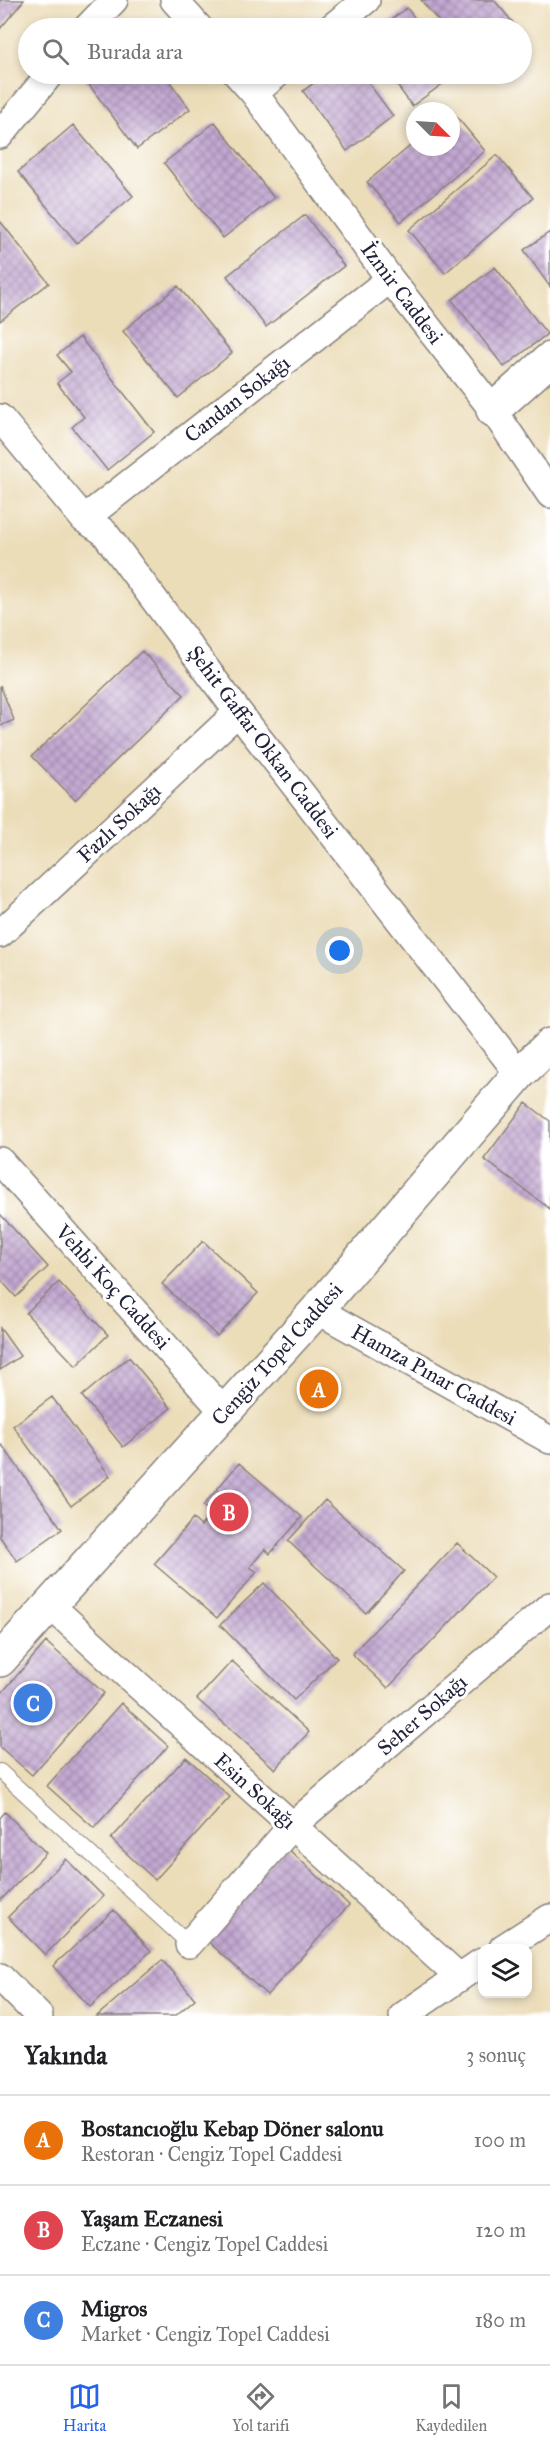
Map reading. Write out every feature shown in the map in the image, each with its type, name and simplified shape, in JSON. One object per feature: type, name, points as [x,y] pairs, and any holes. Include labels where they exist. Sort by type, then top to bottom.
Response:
[{"type":"main road","points":[[493,410],[550,359]]},
{"type":"main road","name":"Cengiz Topel Caddesi","points":[[0,1660],[317,1310],[519,1074],[550,1046]]},
{"type":"street","points":[[97,18],[114,0]]},
{"type":"street","points":[[174,0],[190,18]]},
{"type":"street","points":[[344,18],[366,0]]},
{"type":"street","points":[[0,135],[42,84]]},
{"type":"street","name":"İzmir Caddesi","points":[[247,84],[390,279],[493,410],[550,494]]},
{"type":"street","name":"Candan Sokağı","points":[[84,519],[390,279]]},
{"type":"street","name":"Şehit Gaffar Okkan Caddesi","points":[[0,418],[84,519],[105,532],[238,712],[519,1074]]},
{"type":"street","name":"Fazlı Sokağı","points":[[0,934],[238,712]]},
{"type":"street","name":"Vehbi Koç Caddesi","points":[[0,1161],[225,1413]]},
{"type":"street","name":"Hamza Pınar Caddesi","points":[[317,1310],[550,1440]]},
{"type":"street","name":"Esin Sokağı","points":[[51,1606],[459,1977]]},
{"type":"street","name":"Seher Sokağı","points":[[189,1944],[293,1825],[550,1606]]},
{"type":"street","points":[[508,1944],[550,1918]]},
{"type":"street","points":[[403,2016],[478,1965]]},
{"type":"street","points":[[0,1977],[39,2016]]},
{"type":"lane","points":[[0,1771],[189,1944]]},
{"type":"building","points":[[0,0],[24,0],[0,29]]},
{"type":"building","points":[[421,0],[494,0],[509,18],[436,18]]},
{"type":"building","points":[[407,8],[414,18],[393,18]]},
{"type":"building","points":[[88,84],[171,84],[190,109],[137,149]]},
{"type":"building","points":[[312,84],[369,84],[393,116],[347,151],[303,91]]},
{"type":"building","points":[[396,84],[443,84],[418,102],[409,102]]},
{"type":"building","points":[[460,121],[485,151],[401,222],[367,182],[406,150],[406,156],[460,156]]},
{"type":"building","points":[[215,122],[274,198],[223,238],[164,163]]},
{"type":"building","points":[[73,125],[133,196],[77,243],[18,172]]},
{"type":"building","points":[[497,155],[533,198],[445,273],[409,230]]},
{"type":"building","points":[[305,215],[344,266],[266,327],[227,276]]},
{"type":"building","points":[[0,221],[49,283],[0,321]]},
{"type":"building","points":[[550,232],[550,287],[524,250]]},
{"type":"building","points":[[495,267],[547,334],[504,367],[452,300]]},
{"type":"building","points":[[178,286],[232,353],[178,398],[123,331]]},
{"type":"building","points":[[80,337],[154,432],[107,470],[72,427],[84,417],[57,383],[71,372],[57,355]]},
{"type":"building","points":[[142,651],[184,695],[75,800],[32,756]]},
{"type":"building","points":[[0,685],[14,720],[0,726]]},
{"type":"building","points":[[526,1103],[550,1121],[550,1209],[484,1159]]},
{"type":"building","points":[[0,1214],[48,1267],[16,1297],[0,1279]]},
{"type":"building","points":[[203,1241],[258,1293],[217,1336],[162,1284]]},
{"type":"building","points":[[59,1282],[108,1335],[76,1366],[26,1313]]},
{"type":"building","points":[[0,1328],[20,1356],[0,1370]]},
{"type":"building","points":[[129,1357],[171,1408],[123,1447],[82,1396]]},
{"type":"building","points":[[52,1397],[110,1476],[71,1506],[13,1426]]},
{"type":"building","points":[[2,1445],[62,1529],[17,1561],[0,1537],[0,1446]]},
{"type":"building","points":[[239,1463],[302,1517],[270,1554],[265,1549],[250,1567],[257,1572],[217,1618],[154,1564],[193,1519],[201,1526],[212,1513],[203,1506]]},
{"type":"building","points":[[325,1500],[404,1571],[366,1613],[288,1541]]},
{"type":"building","points":[[457,1543],[493,1577],[388,1688],[352,1654]]},
{"type":"building","points":[[264,1583],[337,1658],[294,1700],[220,1625]]},
{"type":"building","points":[[46,1642],[104,1693],[32,1775],[0,1747],[0,1695]]},
{"type":"building","points":[[232,1661],[309,1732],[275,1769],[197,1699]]},
{"type":"building","points":[[121,1703],[168,1746],[94,1828],[47,1786]]},
{"type":"building","points":[[186,1757],[230,1797],[155,1880],[111,1839]]},
{"type":"building","points":[[5,1812],[46,1853],[0,1901],[0,1818]]},
{"type":"building","points":[[286,1847],[349,1905],[267,1995],[203,1937]]},
{"type":"building","points":[[66,1859],[103,1896],[45,1955],[8,1917]]},
{"type":"building","points":[[114,1910],[151,1951],[90,2007],[53,1966]]},
{"type":"building","points":[[162,1960],[195,1999],[175,2016],[97,2016]]},
{"type":"place","name":"Bostancıoğlu Kebap Döner salonu","points":[[319,1389]]},
{"type":"place","name":"Yaşam Eczanesi","points":[[229,1512]]},
{"type":"place","name":"Migros","points":[[33,1703]]}]
